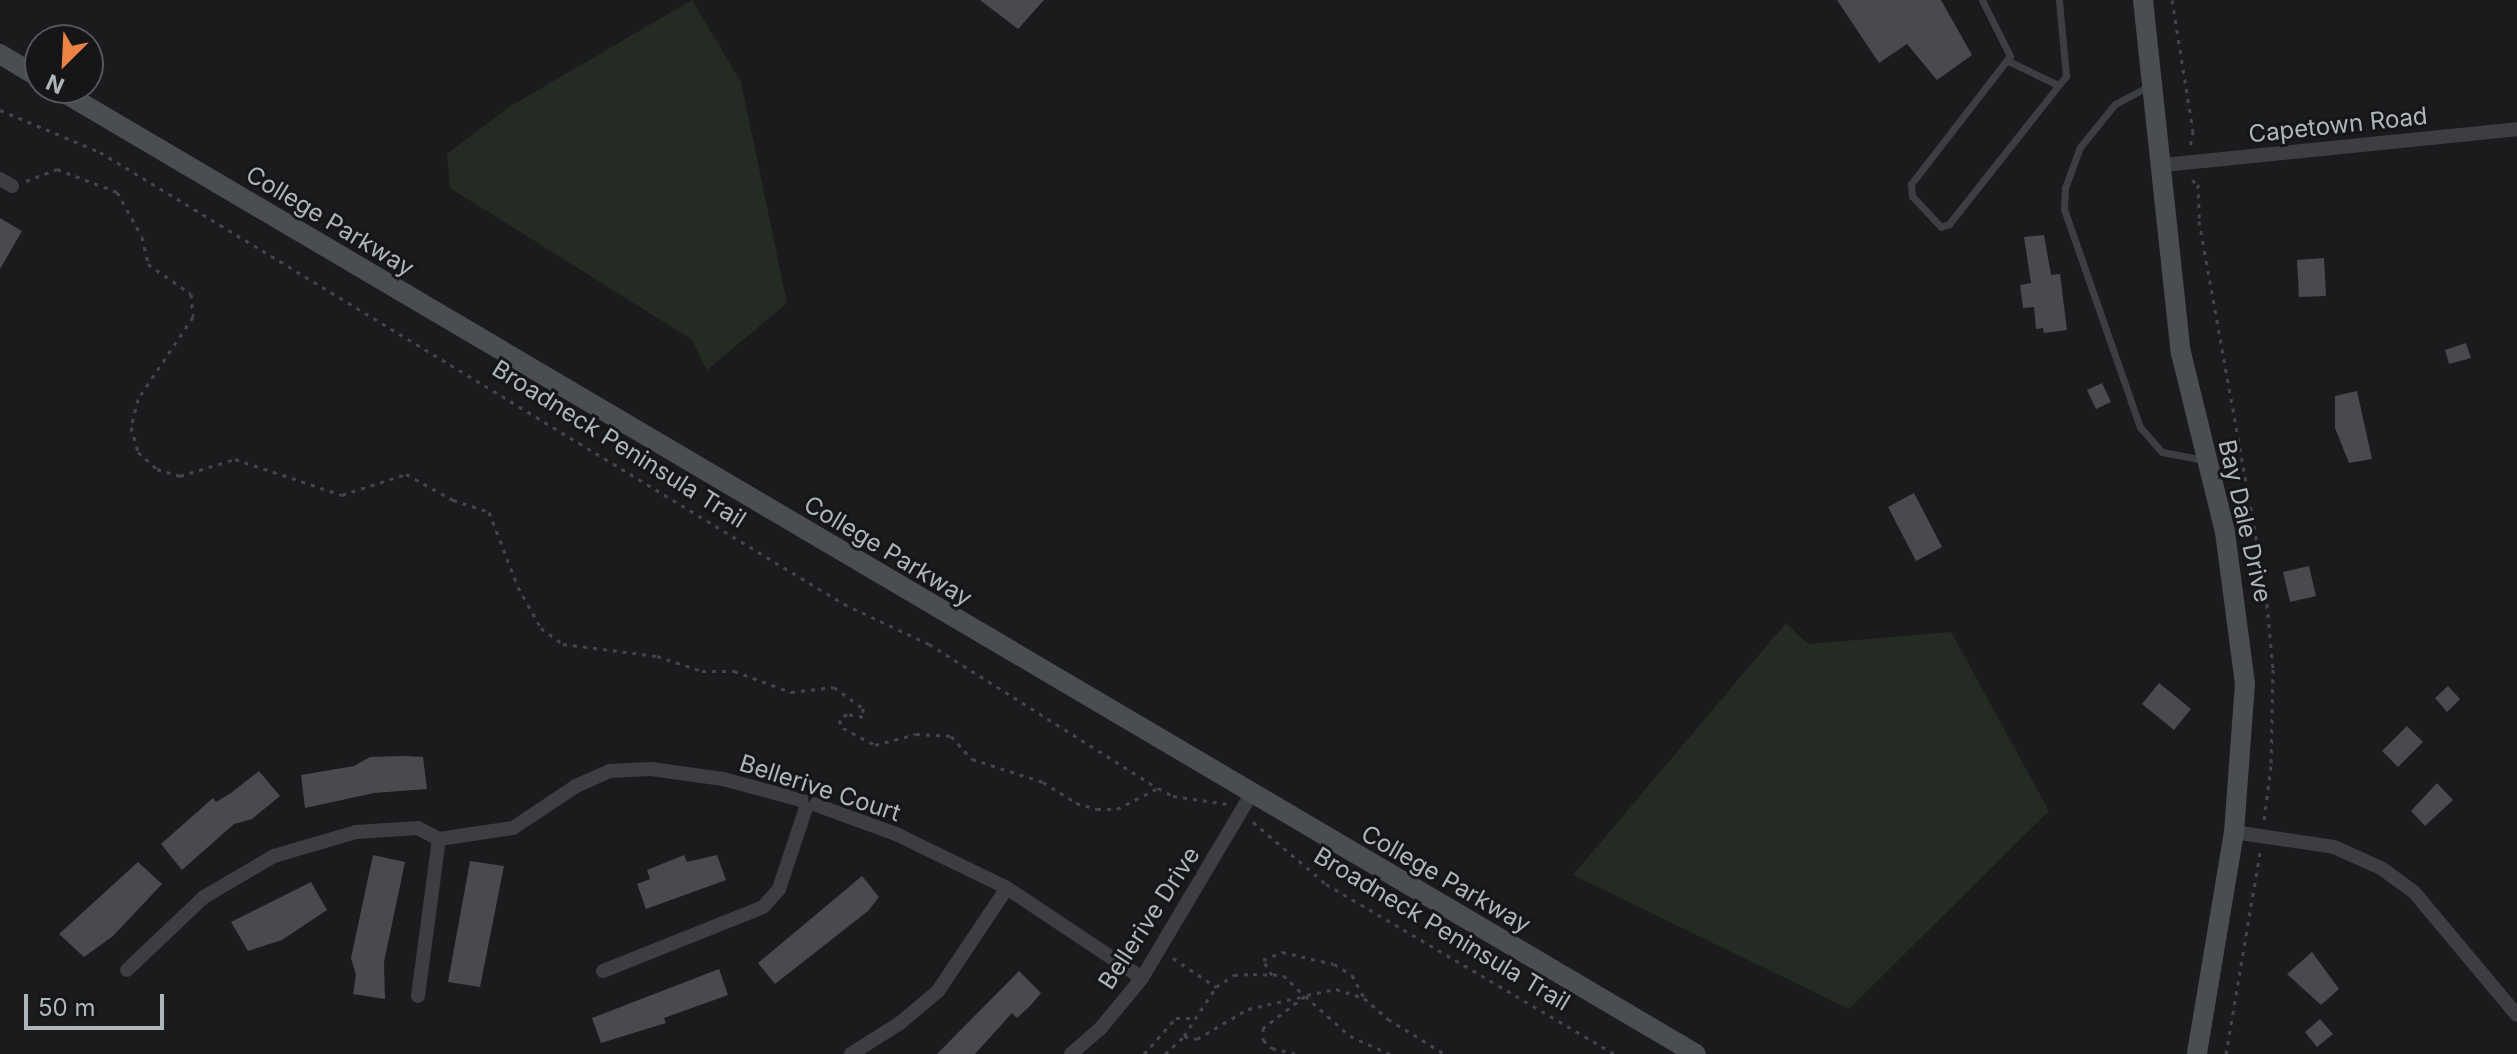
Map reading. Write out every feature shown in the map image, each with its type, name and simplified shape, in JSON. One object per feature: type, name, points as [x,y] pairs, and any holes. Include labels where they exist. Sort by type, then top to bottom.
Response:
[{"type":"main road","name":"Bay Dale Drive","points":[[2143,0],[2164,165],[2181,353],[2240,617],[2245,683],[2234,832],[2197,1054]]},
{"type":"main road","points":[[0,54],[24,68]]},
{"type":"main road","name":"College Parkway","points":[[83,104],[1250,796],[1696,1054]]},
{"type":"street","name":"Capetown Road","points":[[2164,165],[2517,129]]},
{"type":"street","name":"Bellerive Court","points":[[127,970],[204,897],[274,856],[356,832],[418,828],[439,839],[513,828],[576,786],[609,771],[651,769],[723,779],[808,802],[896,834],[1007,888],[1142,978]]},
{"type":"street","name":"Bellerive Drive","points":[[1071,1054],[1100,1029],[1142,978],[1250,796]]},
{"type":"street","points":[[603,971],[763,907],[779,889],[808,802]]},
{"type":"street","points":[[2234,832],[2334,847],[2381,868],[2414,892],[2517,1014]]},
{"type":"street","points":[[418,996],[439,839]]},
{"type":"street","points":[[851,1054],[900,1023],[938,991],[1007,888]]},
{"type":"lane","points":[[1982,0],[2008,61],[2058,85]]},
{"type":"lane","points":[[2008,61],[1911,184],[1912,196],[1941,227],[1949,224],[2069,68],[2059,0]]},
{"type":"lane","points":[[2154,83],[2115,104],[2080,147],[2065,188],[2064,209],[2140,427],[2162,452],[2206,460]]},
{"type":"path","name":"Broadneck Peninsula Trail","points":[[0,110],[100,152],[844,604],[929,644],[1158,788],[1187,798],[1219,799]]},
{"type":"path","points":[[6,183],[57,169],[117,192],[142,237],[148,264],[191,294],[193,317],[138,399],[131,427],[138,452],[157,469],[180,476],[235,459],[261,472],[290,474],[342,495],[406,474],[453,500],[489,512],[533,614],[541,628],[563,644],[657,656],[702,671],[734,671],[791,692],[834,687],[863,708],[863,717],[847,714],[839,720],[843,728],[875,745],[916,734],[951,736],[972,759],[1043,782],[1076,803],[1097,809],[1117,809],[1158,788]]},
{"type":"path","name":"Broadneck Peninsula Trail","points":[[1258,825],[1326,884],[1615,1054]]},
{"type":"path","points":[[1161,950],[1216,987]]},
{"type":"path","points":[[1272,975],[1263,960],[1282,952],[1318,957],[1352,975],[1364,998]]},
{"type":"path","points":[[1165,1054],[1184,1036],[1216,987],[1234,975],[1272,975],[1299,985],[1305,996],[1350,1036],[1390,1054]]},
{"type":"path","points":[[1184,1036],[1197,1039],[1248,1009],[1336,989],[1364,998],[1404,1031],[1445,1054]]},
{"type":"path","points":[[1296,1054],[1272,1048],[1263,1040],[1263,1028],[1305,996]]},
{"type":"path","points":[[1144,1054],[1176,1018],[1197,1018]]},
{"type":"shaded area","points":[[692,0],[741,82],[787,303],[707,370],[691,339],[450,188],[447,154],[509,107]]},
{"type":"shaded area","points":[[1786,623],[1808,644],[1951,632],[2049,811],[1849,1009],[1573,875]]},
{"type":"building","points":[[980,0],[1044,0],[1018,29]]},
{"type":"building","points":[[1837,0],[1941,0],[1972,55],[1937,80],[1907,44],[1879,63]]},
{"type":"building","points":[[0,218],[22,231],[0,269]]},
{"type":"building","points":[[2044,235],[2051,275],[2060,274],[2067,330],[2044,333],[2043,328],[2036,329],[2034,307],[2023,308],[2020,285],[2031,283],[2024,237]]},
{"type":"building","points":[[2324,258],[2326,296],[2299,297],[2297,260]]},
{"type":"building","points":[[2466,343],[2471,358],[2449,364],[2445,350]]},
{"type":"building","points":[[2102,383],[2111,402],[2096,409],[2087,390]]},
{"type":"building","points":[[2357,391],[2372,459],[2349,463],[2335,428],[2335,396]]},
{"type":"building","points":[[1914,493],[1942,547],[1916,561],[1888,507]]},
{"type":"building","points":[[2309,566],[2316,596],[2290,602],[2283,572]]},
{"type":"building","points":[[2159,683],[2191,709],[2174,730],[2142,704]]},
{"type":"building","points":[[2448,686],[2460,699],[2447,712],[2435,698]]},
{"type":"building","points":[[2407,726],[2423,742],[2398,767],[2382,751]]},
{"type":"building","points":[[370,757],[423,757],[427,789],[374,793],[305,808],[301,775],[354,766]]},
{"type":"building","points":[[259,771],[280,796],[252,819],[234,824],[182,870],[161,844],[213,798],[216,802]]},
{"type":"building","points":[[2437,783],[2453,800],[2425,826],[2411,811]]},
{"type":"building","points":[[373,855],[405,862],[384,962],[385,999],[353,994],[356,975],[351,958]]},
{"type":"building","points":[[684,855],[687,862],[717,855],[726,880],[646,909],[637,884],[650,879],[647,870]]},
{"type":"building","points":[[470,861],[504,866],[480,987],[448,982]]},
{"type":"building","points":[[138,862],[162,884],[113,936],[84,957],[59,934]]},
{"type":"building","points":[[862,876],[879,897],[868,911],[775,984],[758,963]]},
{"type":"building","points":[[311,882],[327,910],[282,940],[248,951],[231,922]]},
{"type":"building","points":[[2312,952],[2339,989],[2321,1005],[2287,974]]},
{"type":"building","points":[[719,969],[728,995],[664,1018],[666,1023],[601,1043],[592,1018]]},
{"type":"building","points":[[1019,971],[1041,993],[1030,1006],[1017,1018],[1012,1013],[975,1054],[937,1054]]},
{"type":"building","points":[[2320,1019],[2333,1034],[2317,1047],[2305,1032]]}]
